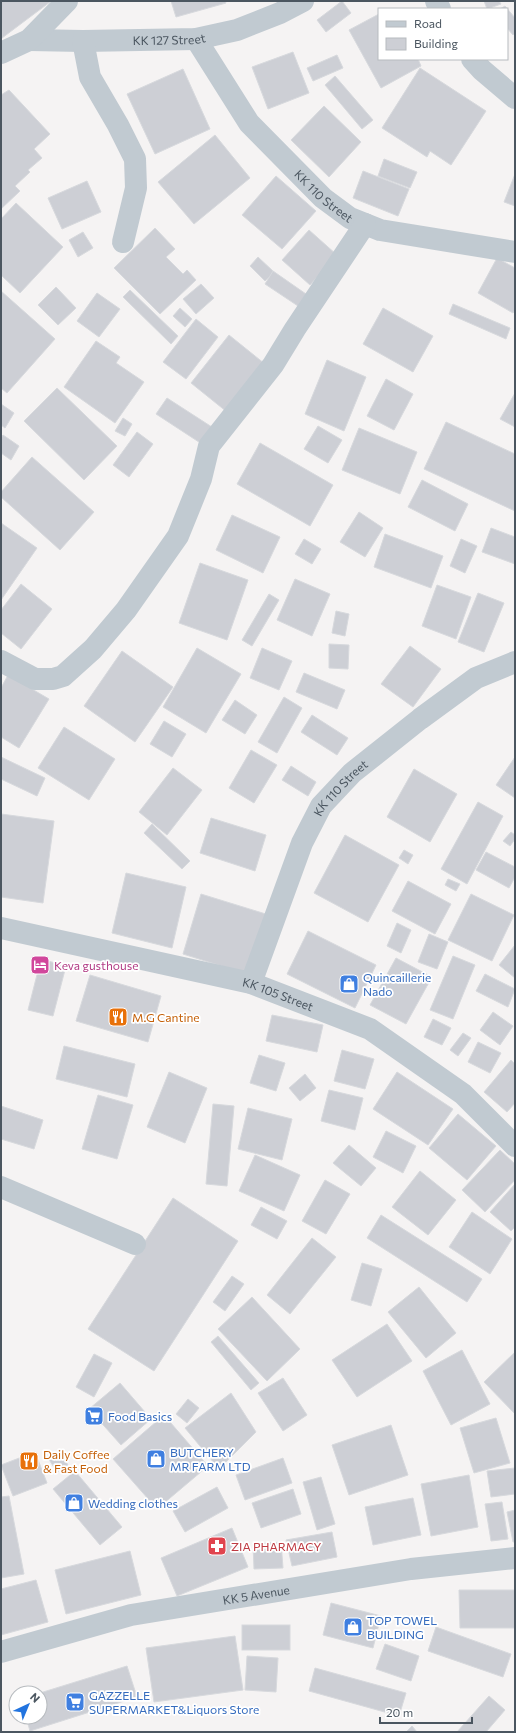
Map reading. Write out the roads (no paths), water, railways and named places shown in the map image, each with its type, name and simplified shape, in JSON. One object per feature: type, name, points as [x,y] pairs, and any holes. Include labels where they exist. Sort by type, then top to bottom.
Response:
[{"type":"street","name":"KK 127 Street","points":[[1,54],[29,40],[68,1]]},
{"type":"street","name":"KK 127 Street","points":[[29,40],[83,41],[196,39],[237,30],[280,13],[303,1]]},
{"type":"street","name":"KK 110 Street","points":[[196,39],[249,123],[323,198],[350,218],[380,230],[515,252]]},
{"type":"street","points":[[83,41],[90,77],[118,125],[134,159],[136,188],[122,242]]},
{"type":"street","points":[[473,60],[482,70],[515,98]]},
{"type":"street","points":[[1,661],[35,678],[53,679],[63,676],[93,648],[126,610],[178,536],[201,479],[209,446],[274,365],[295,329],[365,224]]},
{"type":"street","name":"KK 110 Street","points":[[251,983],[302,843],[321,806],[352,773],[420,719],[476,678],[515,662]]},
{"type":"street","name":"KK 105 Street","points":[[1,928],[251,983],[370,1029],[463,1094],[515,1146]]},
{"type":"street","points":[[1,1187],[135,1244]]},
{"type":"street","name":"KK 5 Avenue","points":[[1,1652],[131,1615],[411,1569],[515,1558]]},
{"type":"place","name":"Keva gusthouse","points":[[40,965]]},
{"type":"place","name":"Quincaillerie Nado","points":[[349,984]]},
{"type":"place","name":"M.G Cantine","points":[[118,1017]]},
{"type":"place","name":"Food Basics","points":[[94,1416]]},
{"type":"place","name":"BUTCHERY MR FARM LTD","points":[[156,1459]]},
{"type":"place","name":"Daily Coffee & Fast Food","points":[[29,1461]]},
{"type":"place","name":"Wedding clothes","points":[[74,1503]]},
{"type":"place","name":"ZIA PHARMACY","points":[[217,1546]]},
{"type":"place","name":"TOP TOWEL BUILDING","points":[[353,1627]]},
{"type":"place","name":"GAZZELLE SUPERMARKET&Liquors Store","points":[[75,1702]]}]
